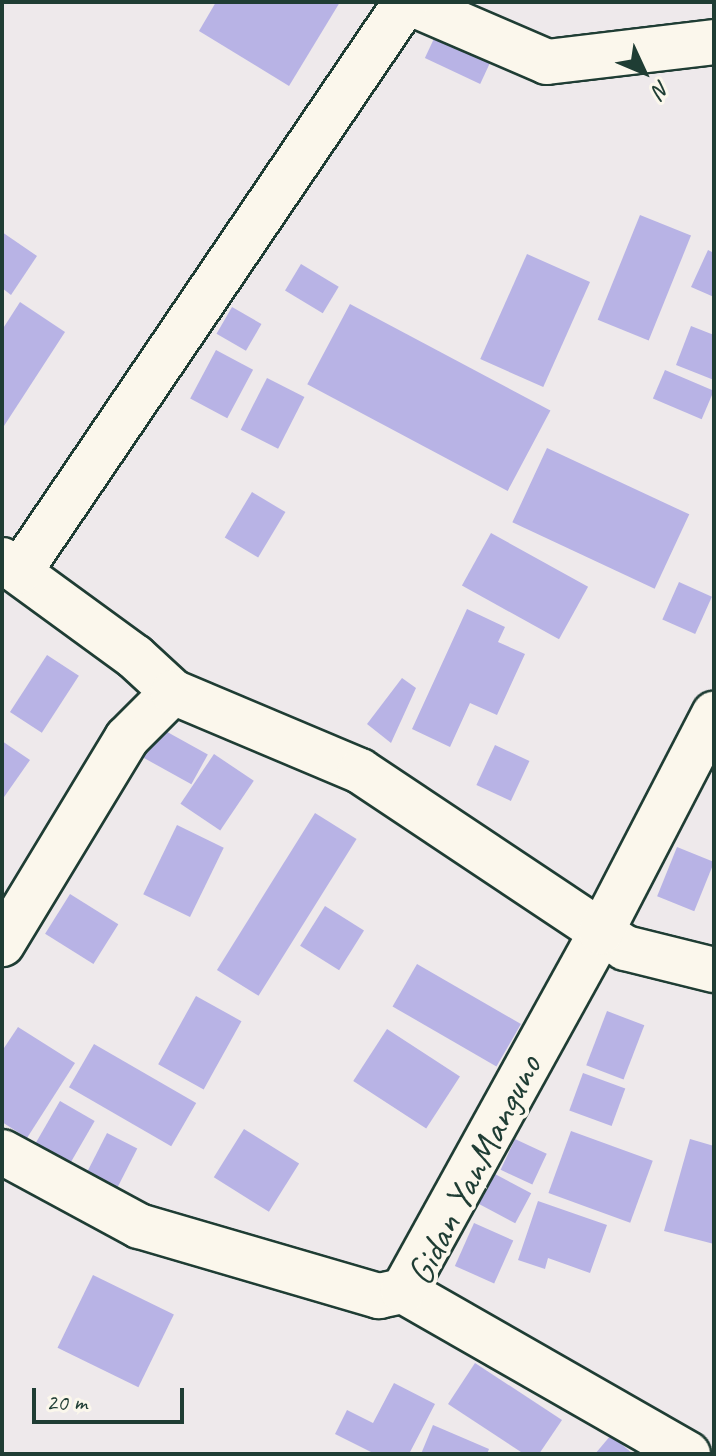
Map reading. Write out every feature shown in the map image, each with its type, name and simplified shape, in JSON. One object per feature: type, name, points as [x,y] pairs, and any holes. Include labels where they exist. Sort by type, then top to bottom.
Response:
[{"type":"street","points":[[714,42],[547,62],[407,2],[11,566],[135,657],[173,692],[360,771],[625,948],[714,970]]},
{"type":"street","points":[[2,944],[127,738],[173,692]]},
{"type":"street","name":"Gidan YanManguno","points":[[688,1454],[403,1291],[601,932],[714,714]]},
{"type":"street","points":[[2,1152],[139,1226],[379,1296],[403,1291]]},
{"type":"building","points":[[216,2],[340,2],[289,86],[199,31]]},
{"type":"building","points":[[438,30],[493,56],[480,84],[425,58]]},
{"type":"building","points":[[640,215],[691,236],[649,340],[598,320]]},
{"type":"building","points":[[2,232],[37,256],[11,295],[2,288]]},
{"type":"building","points":[[708,250],[714,253],[714,297],[691,287]]},
{"type":"building","points":[[527,254],[590,282],[543,387],[480,359]]},
{"type":"building","points":[[301,264],[339,287],[323,313],[285,291]]},
{"type":"building","points":[[20,302],[65,332],[2,429],[2,330]]},
{"type":"building","points":[[350,304],[550,411],[508,491],[307,384]]},
{"type":"building","points":[[232,307],[261,324],[246,351],[216,334]]},
{"type":"building","points":[[691,326],[714,335],[714,380],[676,365]]},
{"type":"building","points":[[216,350],[253,370],[227,418],[190,399]]},
{"type":"building","points":[[665,370],[714,391],[702,419],[653,399]]},
{"type":"building","points":[[267,378],[304,397],[278,449],[241,430]]},
{"type":"building","points":[[547,448],[689,514],[655,589],[512,522]]},
{"type":"building","points":[[252,492],[285,512],[258,558],[225,537]]},
{"type":"building","points":[[491,533],[588,587],[559,639],[462,585]]},
{"type":"building","points":[[679,582],[712,597],[695,634],[662,619]]},
{"type":"building","points":[[467,609],[505,627],[498,642],[525,654],[497,715],[470,703],[450,747],[412,729]]},
{"type":"building","points":[[47,655],[79,676],[42,733],[10,712]]},
{"type":"building","points":[[402,678],[416,688],[391,743],[367,724]]},
{"type":"building","points":[[151,723],[208,755],[191,784],[135,753]]},
{"type":"building","points":[[2,741],[30,760],[2,800]]},
{"type":"building","points":[[495,745],[529,761],[511,801],[476,785]]},
{"type":"building","points":[[214,754],[254,781],[220,831],[180,804]]},
{"type":"building","points":[[315,813],[357,839],[259,996],[217,970]]},
{"type":"building","points":[[177,825],[224,848],[190,917],[143,894]]},
{"type":"building","points":[[677,847],[714,862],[694,911],[657,896]]},
{"type":"building","points":[[70,894],[118,924],[93,964],[45,934]]},
{"type":"building","points":[[325,906],[364,930],[339,970],[300,946]]},
{"type":"building","points":[[417,964],[521,1024],[496,1066],[392,1006]]},
{"type":"building","points":[[196,996],[241,1021],[204,1089],[158,1064]]},
{"type":"building","points":[[607,1011],[644,1025],[624,1079],[586,1065]]},
{"type":"building","points":[[18,1027],[75,1063],[27,1138],[2,1122],[2,1051]]},
{"type":"building","points":[[387,1029],[460,1076],[426,1128],[353,1081]]},
{"type":"building","points":[[94,1044],[196,1103],[171,1146],[69,1087]]},
{"type":"building","points":[[583,1073],[625,1088],[612,1126],[569,1111]]},
{"type":"building","points":[[60,1101],[95,1121],[69,1166],[34,1146]]},
{"type":"building","points":[[244,1129],[299,1163],[269,1212],[214,1177]]},
{"type":"building","points":[[571,1131],[653,1161],[630,1223],[548,1193]]},
{"type":"building","points":[[107,1133],[137,1148],[117,1188],[87,1172]]},
{"type":"building","points":[[515,1139],[547,1154],[532,1185],[501,1170]]},
{"type":"building","points":[[690,1139],[714,1146],[714,1244],[664,1231]]},
{"type":"building","points":[[495,1174],[531,1193],[515,1223],[479,1204]]},
{"type":"building","points":[[538,1201],[607,1225],[590,1273],[548,1258],[545,1269],[518,1260]]},
{"type":"building","points":[[474,1223],[513,1240],[494,1283],[455,1266]]},
{"type":"building","points":[[93,1275],[174,1314],[138,1387],[57,1348]]},
{"type":"building","points":[[475,1363],[562,1420],[539,1454],[524,1454],[448,1404]]},
{"type":"building","points":[[394,1383],[435,1404],[409,1454],[375,1454],[335,1434],[347,1410],[373,1423]]},
{"type":"building","points":[[433,1425],[489,1449],[487,1454],[421,1454]]},
{"type":"building","points":[[611,1435],[633,1454],[595,1454]]}]
